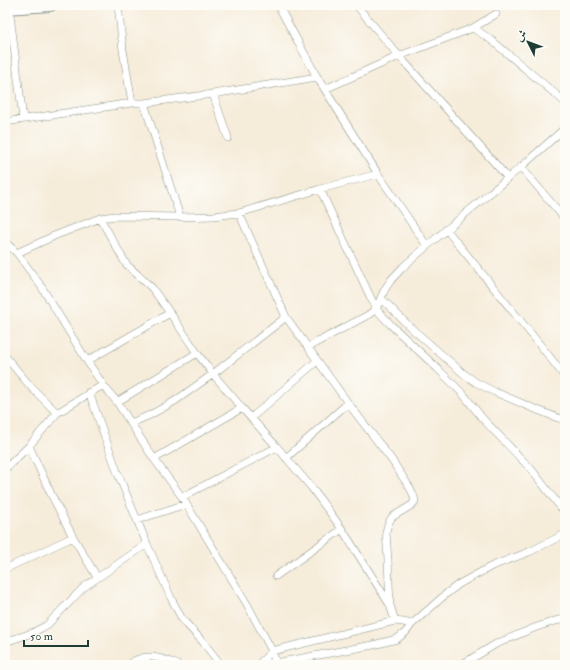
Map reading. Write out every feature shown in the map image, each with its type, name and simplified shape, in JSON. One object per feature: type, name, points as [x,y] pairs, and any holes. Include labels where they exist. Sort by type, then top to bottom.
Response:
[{"type":"main road","points":[[7,8],[50,5]]},
{"type":"street","points":[[118,5],[123,50],[132,103]]},
{"type":"street","points":[[278,5],[317,77],[378,174],[427,246]]},
{"type":"street","points":[[356,5],[399,56],[508,178]]},
{"type":"street","points":[[7,8],[24,119]]},
{"type":"street","points":[[325,89],[399,56],[473,28],[496,14]]},
{"type":"street","points":[[473,28],[490,39],[565,102]]},
{"type":"street","points":[[5,122],[132,103],[144,103],[213,94],[317,77]]},
{"type":"street","points":[[213,94],[228,138]]},
{"type":"street","points":[[144,103],[180,217]]},
{"type":"street","points":[[308,347],[368,315],[376,308],[385,289],[403,267],[446,229],[522,167],[565,128]]},
{"type":"street","points":[[522,167],[565,220]]},
{"type":"street","points":[[16,253],[100,218],[115,216],[213,216],[240,213],[320,189],[378,174]]},
{"type":"street","points":[[320,189],[376,308],[390,325],[463,394],[483,418],[531,469],[565,513]]},
{"type":"street","points":[[240,213],[286,317],[348,403],[391,459],[410,488],[415,501],[412,505],[392,517],[386,532],[390,605],[395,621]]},
{"type":"street","points":[[100,218],[126,264],[152,288],[213,374],[312,487],[342,529],[390,605]]},
{"type":"street","points":[[446,229],[565,377]]},
{"type":"street","points":[[5,242],[16,253],[41,286],[103,385],[117,402],[154,459],[182,497],[247,604],[272,651],[276,663]]},
{"type":"street","points":[[381,298],[410,327],[464,374],[477,383],[535,409],[558,418],[565,419]]},
{"type":"street","points":[[87,361],[170,313]]},
{"type":"street","points":[[131,423],[150,415],[175,401],[213,374],[286,317]]},
{"type":"street","points":[[117,402],[197,352]]},
{"type":"street","points":[[5,356],[31,387],[57,413]]},
{"type":"street","points":[[251,418],[317,361]]},
{"type":"street","points":[[5,469],[30,446],[57,413],[89,392],[103,385]]},
{"type":"street","points":[[89,392],[118,474],[171,598],[182,619],[221,665]]},
{"type":"street","points":[[286,458],[348,403]]},
{"type":"street","points":[[154,459],[242,408]]},
{"type":"street","points":[[30,446],[51,494],[73,537],[97,577]]},
{"type":"street","points":[[182,497],[277,447]]},
{"type":"street","points":[[137,520],[186,504]]},
{"type":"street","points":[[276,576],[342,529]]},
{"type":"street","points":[[259,664],[276,663],[373,645],[397,639],[446,594],[464,581],[492,566],[529,552],[565,534]]},
{"type":"street","points":[[5,569],[73,537]]},
{"type":"street","points":[[5,642],[32,633],[47,625],[84,587],[147,544]]},
{"type":"street","points":[[461,665],[496,644],[534,628],[565,619]]},
{"type":"street","points":[[259,664],[272,651],[395,621],[412,624]]},
{"type":"street","points":[[128,665],[142,657],[154,657],[178,665]]}]
